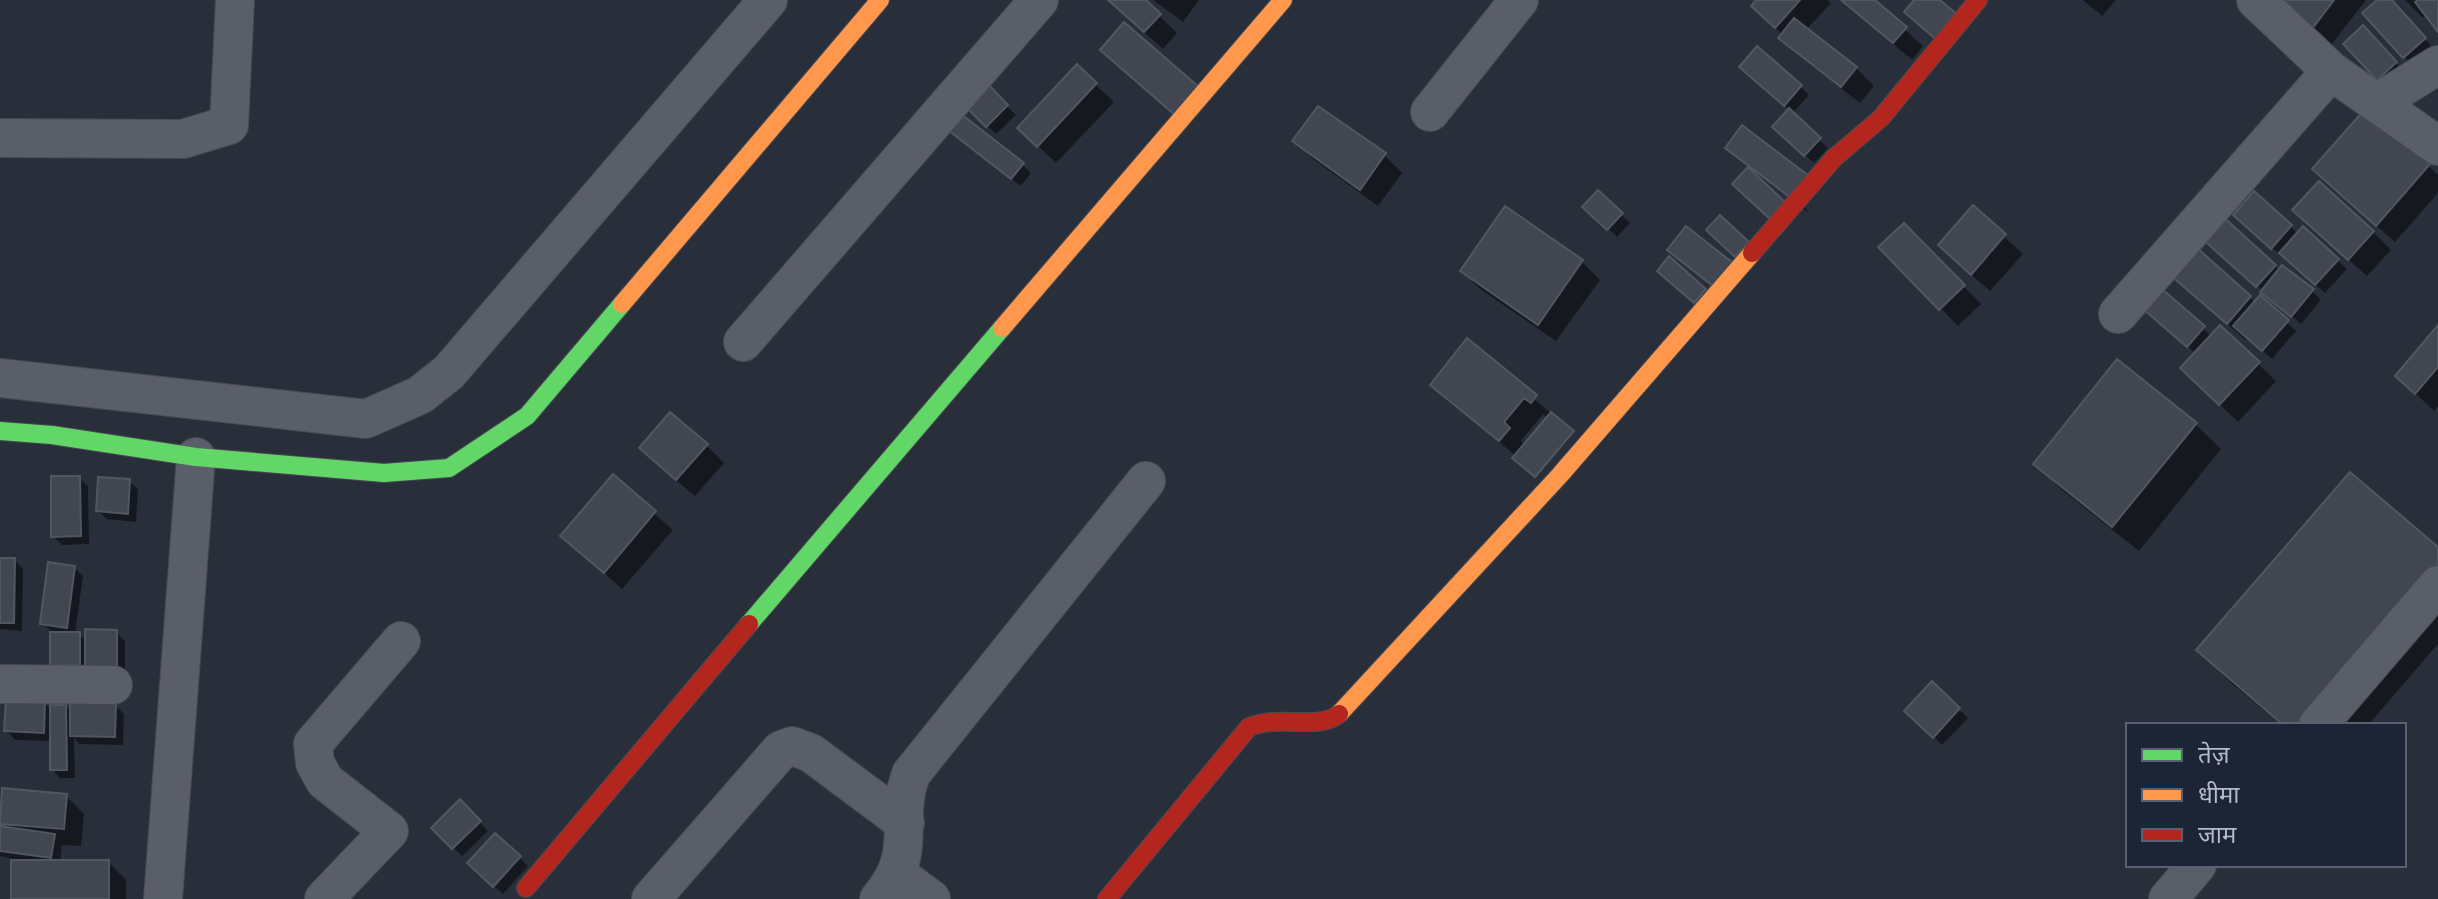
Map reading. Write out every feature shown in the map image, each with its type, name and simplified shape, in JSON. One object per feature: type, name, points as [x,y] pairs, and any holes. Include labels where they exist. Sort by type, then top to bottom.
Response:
[{"type":"street","points":[[0,138],[183,139],[229,125],[235,0]]},
{"type":"street","points":[[0,378],[366,419],[420,395],[449,372],[768,0]]},
{"type":"street","points":[[0,431],[52,435],[196,457],[384,473],[449,468],[527,416],[880,0]]},
{"type":"street","points":[[743,342],[1039,0]]},
{"type":"street","points":[[526,888],[1283,0]]},
{"type":"street","points":[[1430,112],[1519,0]]},
{"type":"street","points":[[1107,899],[1249,727],[1272,721],[1326,723],[1337,716],[1560,475],[1834,158],[1881,118],[1978,0]]},
{"type":"street","points":[[2256,0],[2331,71],[2438,146]]},
{"type":"street","points":[[2377,103],[2438,65]]},
{"type":"street","points":[[2118,314],[2331,71]]},
{"type":"street","points":[[163,899],[196,457]]},
{"type":"street","points":[[931,899],[888,886],[904,854],[905,791],[911,774],[1146,481]]},
{"type":"street","points":[[2320,723],[2438,585]]},
{"type":"street","points":[[324,899],[389,831],[325,781],[315,763],[313,744],[401,641]]},
{"type":"street","points":[[0,684],[113,685]]},
{"type":"street","points":[[651,899],[781,750],[792,746],[811,753],[905,823]]},
{"type":"street","points":[[2168,899],[2195,867]]},
{"type":"building","points":[[1108,0],[1146,0],[1161,14],[1144,32]]},
{"type":"building","points":[[1756,0],[1800,0],[1775,28],[1751,6]]},
{"type":"building","points":[[1841,0],[1875,0],[1907,27],[1893,43]]},
{"type":"building","points":[[1914,0],[1940,0],[1959,16],[1938,41],[1904,12]]},
{"type":"building","points":[[2287,0],[2334,0],[2305,38],[2275,15]]},
{"type":"building","points":[[2377,0],[2392,0],[2426,38],[2403,58],[2362,13]]},
{"type":"building","points":[[2438,0],[2438,32],[2415,2]]},
{"type":"building","points":[[1794,18],[1857,67],[1841,87],[1778,38]]},
{"type":"building","points":[[1124,22],[1199,87],[1175,115],[1100,50]]},
{"type":"building","points":[[2363,25],[2397,62],[2377,80],[2343,44]]},
{"type":"building","points":[[1757,46],[1802,85],[1784,106],[1739,67]]},
{"type":"building","points":[[1077,64],[1097,83],[1037,147],[1017,128]]},
{"type":"building","points":[[987,83],[1008,105],[986,127],[964,105]]},
{"type":"building","points":[[1318,106],[1386,153],[1360,190],[1292,141]]},
{"type":"building","points":[[1789,108],[1821,138],[1804,156],[1772,127]]},
{"type":"building","points":[[2366,108],[2430,164],[2376,226],[2312,169]]},
{"type":"building","points":[[961,114],[1024,163],[1011,179],[948,130]]},
{"type":"building","points":[[1742,125],[1809,176],[1791,198],[1725,148]]},
{"type":"building","points":[[1748,167],[1786,203],[1770,219],[1732,184]]},
{"type":"building","points":[[2319,181],[2374,231],[2348,260],[2292,210]]},
{"type":"building","points":[[1598,190],[1623,213],[1607,230],[1582,207]]},
{"type":"building","points":[[2254,191],[2292,225],[2271,249],[2233,215]]},
{"type":"building","points":[[1973,205],[2006,234],[1971,275],[1938,245]]},
{"type":"building","points":[[1505,206],[1583,260],[1538,325],[1460,271]]},
{"type":"building","points":[[2220,214],[2276,265],[2256,287],[2199,236]]},
{"type":"building","points":[[1720,215],[1749,242],[1735,257],[1706,230]]},
{"type":"building","points":[[1904,223],[1965,285],[1939,310],[1878,247]]},
{"type":"building","points":[[1686,226],[1733,263],[1714,287],[1667,250]]},
{"type":"building","points":[[2303,226],[2339,259],[2315,285],[2279,253]]},
{"type":"building","points":[[2195,246],[2251,296],[2227,324],[2170,275]]},
{"type":"building","points":[[1669,256],[1706,289],[1694,303],[1657,271]]},
{"type":"building","points":[[2282,265],[2314,289],[2291,317],[2260,292]]},
{"type":"building","points":[[2154,282],[2205,326],[2187,347],[2136,303]]},
{"type":"building","points":[[2260,295],[2289,320],[2262,351],[2233,326]]},
{"type":"building","points":[[2220,325],[2260,362],[2219,405],[2180,368]]},
{"type":"building","points":[[2438,325],[2438,367],[2415,394],[2395,376]]},
{"type":"building","points":[[1467,338],[1537,395],[1531,403],[1524,398],[1504,422],[1510,428],[1499,441],[1430,385]]},
{"type":"building","points":[[2117,359],[2197,423],[2112,527],[2033,464]]},
{"type":"building","points":[[670,412],[708,444],[676,480],[639,448]]},
{"type":"building","points":[[1551,412],[1574,431],[1535,477],[1512,458]]},
{"type":"building","points":[[2350,472],[2438,547],[2438,576],[2312,723],[2281,723],[2196,650]]},
{"type":"building","points":[[613,474],[656,511],[604,573],[560,536]]},
{"type":"building","points":[[51,476],[80,476],[81,536],[51,537]]},
{"type":"building","points":[[98,477],[130,479],[128,514],[96,511]]},
{"type":"building","points":[[0,558],[15,558],[14,623],[0,623]]},
{"type":"building","points":[[48,562],[75,566],[67,628],[40,624]]},
{"type":"building","points":[[85,629],[117,630],[117,667],[85,666]]},
{"type":"building","points":[[50,632],[80,632],[80,665],[50,666]]},
{"type":"building","points":[[1932,681],[1960,708],[1933,738],[1904,711]]},
{"type":"building","points":[[6,699],[45,701],[44,733],[4,731]]},
{"type":"building","points":[[70,702],[116,703],[115,737],[70,736]]},
{"type":"building","points":[[50,705],[66,705],[67,770],[50,770]]},
{"type":"building","points":[[2,788],[67,794],[64,829],[0,824]]},
{"type":"building","points":[[460,799],[481,821],[452,849],[431,828]]},
{"type":"building","points":[[0,826],[55,834],[51,858],[0,851]]},
{"type":"building","points":[[495,833],[521,856],[493,887],[467,863]]},
{"type":"building","points":[[11,860],[109,860],[109,899],[11,899]]},
{"type":"traffic: fast","points":[[0,431],[52,435],[196,457],[384,473],[449,468],[527,416],[622,304]]},
{"type":"traffic: fast","points":[[749,624],[1002,328]]},
{"type":"traffic: slow","points":[[622,304],[880,0]]},
{"type":"traffic: slow","points":[[1002,328],[1283,0]]},
{"type":"traffic: slow","points":[[1339,714],[1560,475],[1752,253]]},
{"type":"traffic: jam","points":[[1752,253],[1834,158],[1881,118],[1978,0]]},
{"type":"traffic: jam","points":[[526,888],[749,624]]},
{"type":"traffic: jam","points":[[1107,899],[1249,727],[1261,723],[1321,721],[1339,714]]}]
